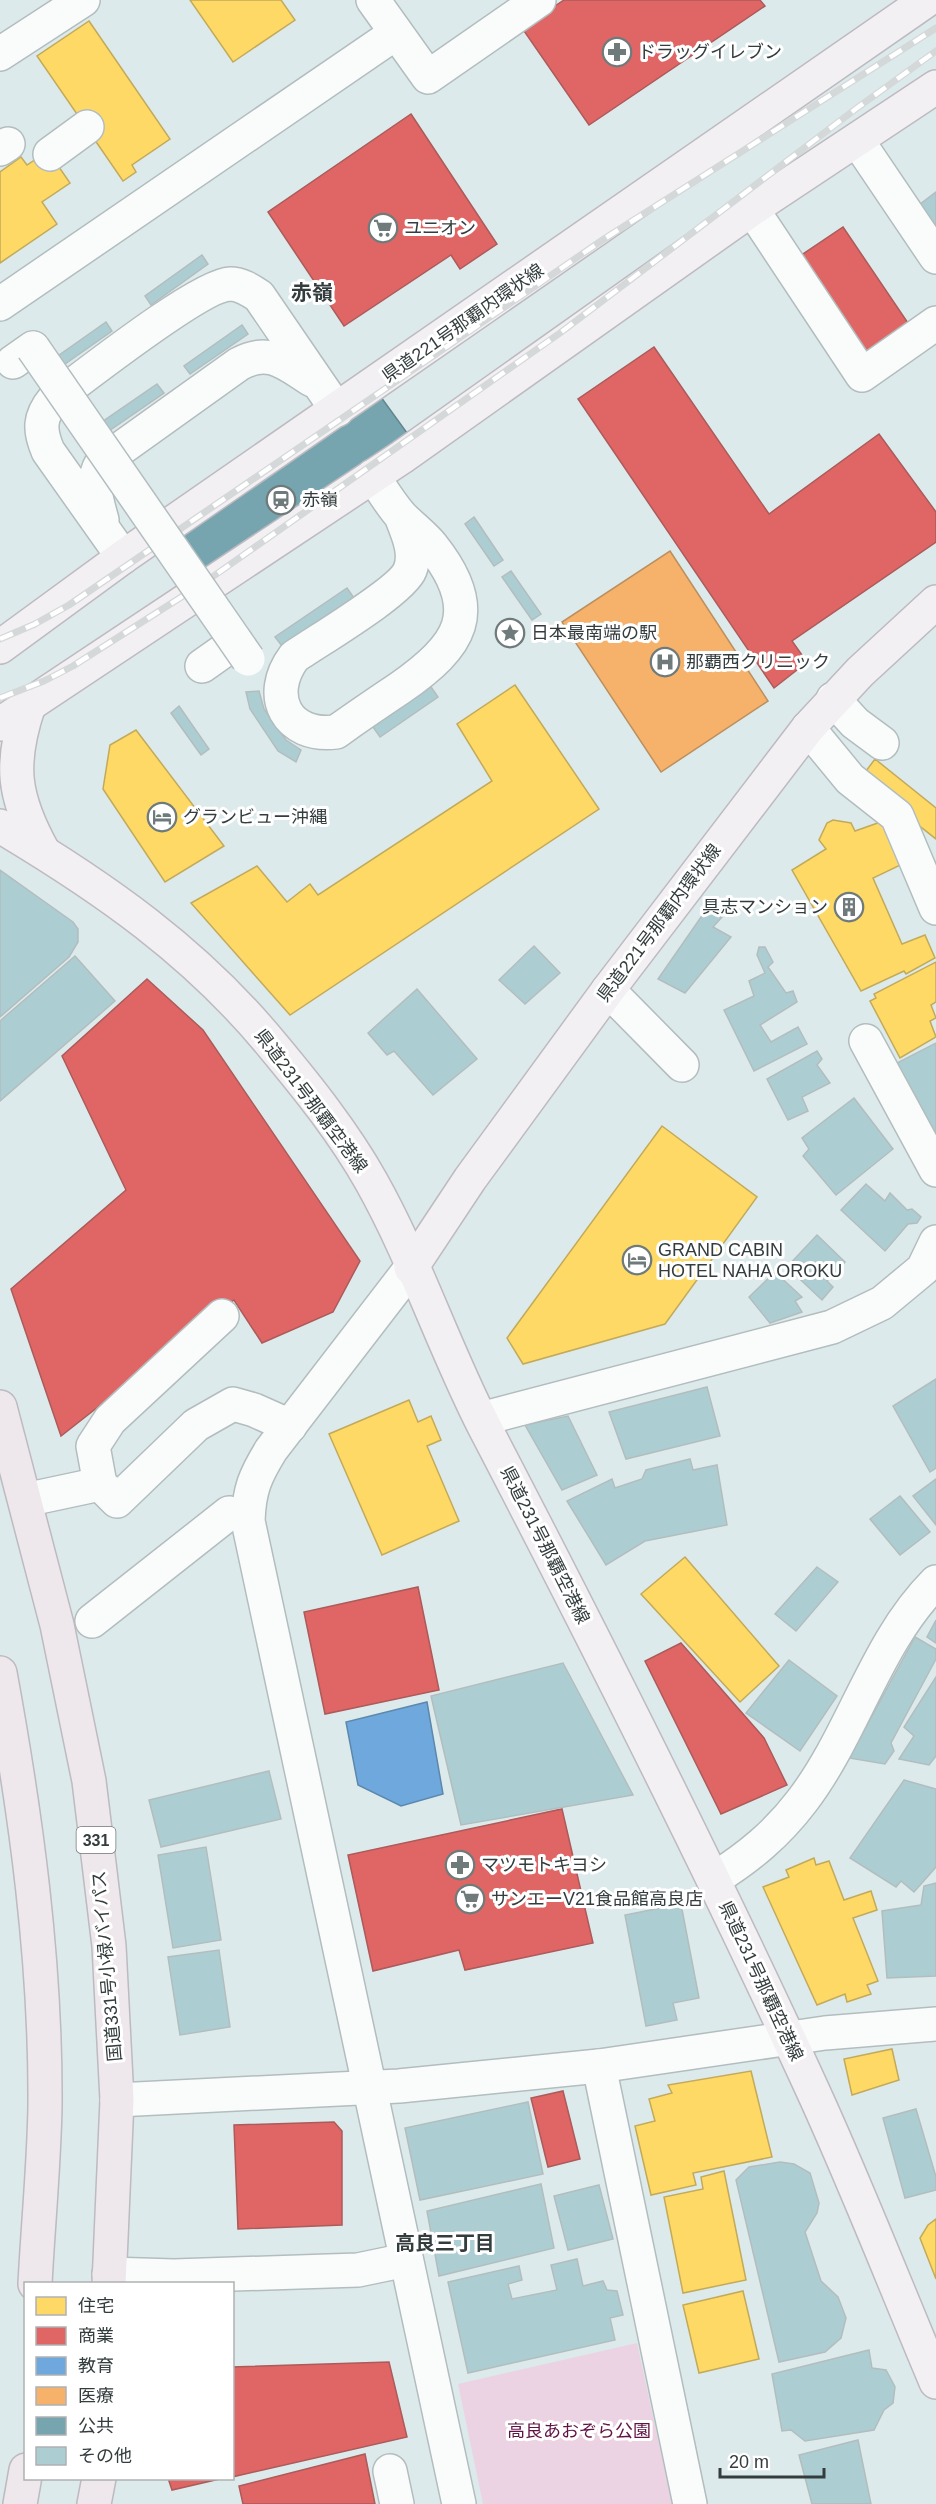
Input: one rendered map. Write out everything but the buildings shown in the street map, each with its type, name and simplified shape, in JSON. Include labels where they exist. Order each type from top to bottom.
[{"type":"highway","name":"国道331号小禄バイパス","points":[[0,1407],[57,1625],[89,1781],[109,1946],[117,2100],[109,2279]]},
{"type":"highway","points":[[0,1672],[22,1791],[39,1956],[45,2106],[35,2282]]},
{"type":"highway","points":[[20,2504],[24,2480]]},
{"type":"highway","points":[[94,2504],[99,2480]]},
{"type":"main road","name":"県道221号那覇内環状線","points":[[0,647],[114,545],[328,397],[927,0]]},
{"type":"main road","points":[[0,724],[373,476],[752,209],[936,87]]},
{"type":"main road","name":"県道221号那覇内環状線","points":[[411,1268],[470,1179],[608,990],[808,728],[833,699],[936,602]]},
{"type":"main road","points":[[29,705],[20,731],[16,771],[24,815],[43,851]]},
{"type":"main road","name":"県道231号那覇空港線","points":[[0,826],[110,894],[214,982],[260,1031],[324,1111],[357,1158],[376,1193],[481,1419],[714,1879],[789,2039],[936,2382]]},
{"type":"street","points":[[0,54],[83,0]]},
{"type":"street","points":[[373,0],[428,77],[539,0]]},
{"type":"street","points":[[0,304],[396,33]]},
{"type":"street","points":[[50,154],[87,127]]},
{"type":"street","points":[[857,140],[936,257]]},
{"type":"street","points":[[752,209],[862,375],[936,323]]},
{"type":"street","points":[[114,545],[48,451],[42,437],[40,423],[54,399],[148,331],[216,287],[231,284],[248,288],[259,296],[328,397]]},
{"type":"street","points":[[13,362],[33,348],[242,650],[202,666]]},
{"type":"street","points":[[114,545],[93,488],[95,474],[102,462],[239,364],[262,355],[276,358],[328,397]]},
{"type":"street","points":[[373,476],[401,516],[431,545],[454,579],[461,605],[459,627],[448,648],[432,666],[336,732],[318,734],[302,728],[283,704],[279,686],[283,671],[294,657],[387,594],[410,573],[413,560],[410,539],[401,516]]},
{"type":"street","points":[[833,699],[855,723],[882,743]]},
{"type":"street","points":[[808,728],[842,770],[897,816],[936,908]]},
{"type":"street","points":[[608,990],[682,1065]]},
{"type":"street","points":[[866,1041],[936,1170]]},
{"type":"street","points":[[481,1419],[831,1327],[882,1303],[932,1265]]},
{"type":"street","points":[[411,1268],[290,1426],[254,1479],[248,1521],[459,2504]]},
{"type":"street","points":[[222,1316],[110,1420],[93,1446],[100,1484],[117,1501],[196,1425],[233,1404],[254,1410],[290,1426]]},
{"type":"street","points":[[25,1500],[100,1484]]},
{"type":"street","points":[[92,1621],[230,1513]]},
{"type":"street","points":[[714,1879],[762,1846],[803,1799],[824,1767],[856,1705],[914,1604],[936,1582]]},
{"type":"street","points":[[117,2100],[370,2088],[599,2066],[869,2028],[936,2024]]},
{"type":"street","points":[[599,2066],[690,2504]]},
{"type":"street","points":[[109,2279],[358,2270],[406,2260]]},
{"type":"street","points":[[390,2471],[397,2504]]},
{"type":"green space","name":"高良あおぞら公園","points":[[637,2343],[672,2504],[483,2504],[458,2384]]},
{"type":"railway","points":[[0,639],[35,624],[69,605],[604,239],[936,28]]},
{"type":"railway","points":[[0,698],[44,681],[73,666],[208,580],[560,333],[936,51]]},
{"type":"place","name":"ドラッグイレブン","points":[[617,52]]},
{"type":"place","name":"ユニオン","points":[[383,228]]},
{"type":"place","name":"赤嶺","points":[[281,500]]},
{"type":"place","name":"日本最南端の駅","points":[[510,633]]},
{"type":"place","name":"那覇西クリニック","points":[[665,662]]},
{"type":"place","name":"グランビュー沖縄","points":[[162,817]]},
{"type":"place","name":"具志マンション","points":[[849,907]]},
{"type":"place","name":"GRAND CABIN HOTEL NAHA OROKU","points":[[637,1260]]},
{"type":"place","name":"マツモトキヨシ","points":[[460,1865]]},
{"type":"place","name":"サンエーV21食品館高良店","points":[[470,1899]]},
{"type":"district","name":"赤嶺","points":[[312,292]]},
{"type":"district","name":"高良三丁目","points":[[445,2243]]}]
